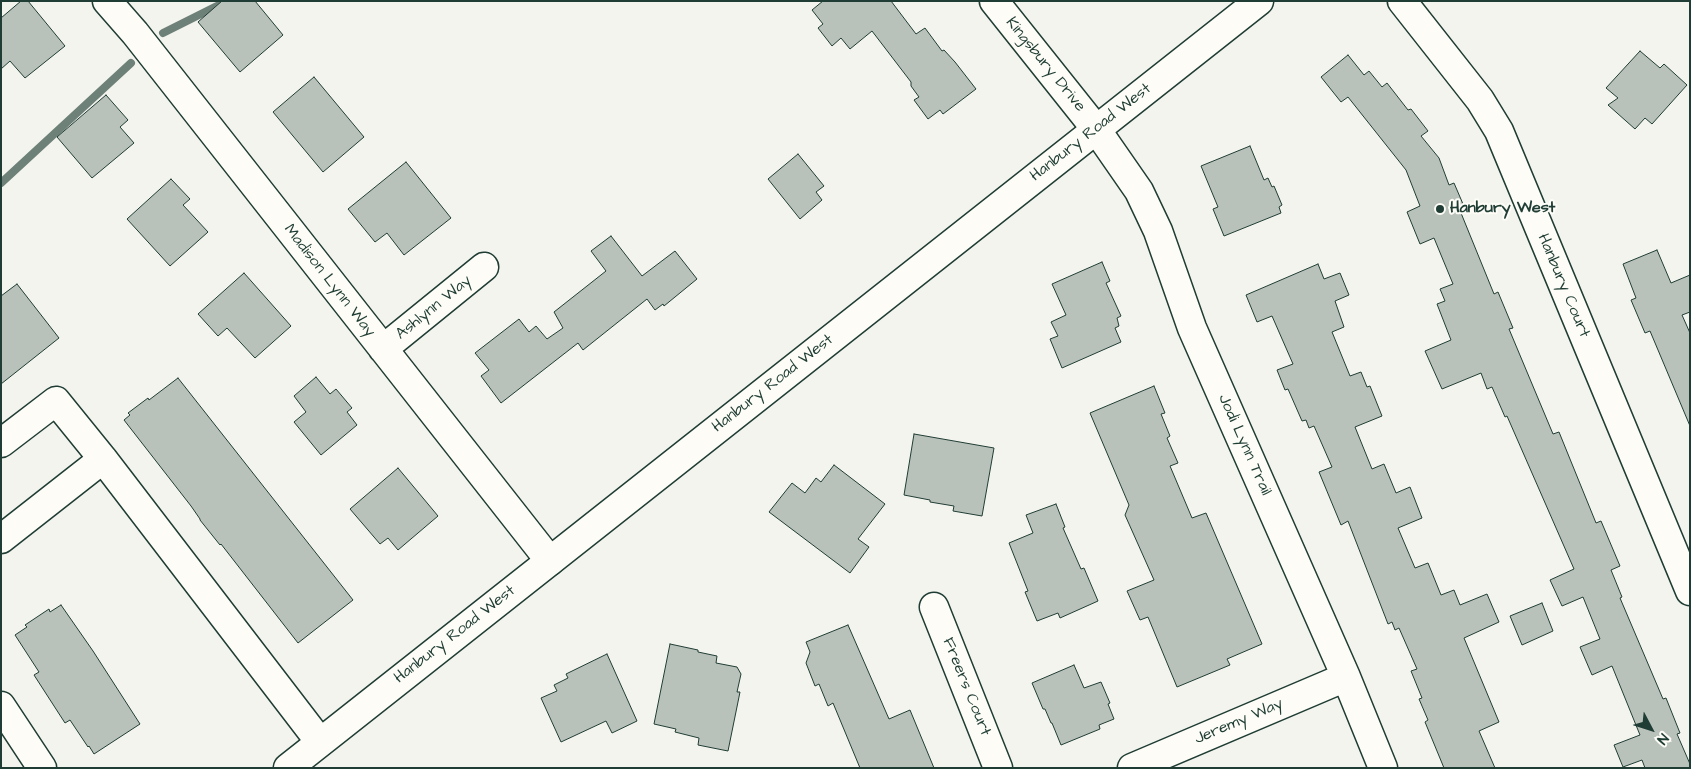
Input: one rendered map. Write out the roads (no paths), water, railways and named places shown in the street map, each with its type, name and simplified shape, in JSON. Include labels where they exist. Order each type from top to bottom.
[{"type":"street","name":"Madison Lynn Way","points":[[107,1],[135,33],[550,561]]},
{"type":"street","name":"Kingsbury Drive","points":[[994,1],[1096,129]]},
{"type":"street","name":"Hanbury Road West","points":[[288,768],[1259,1]]},
{"type":"street","name":"Hanbury Court","points":[[1402,1],[1480,100],[1499,131],[1690,591]]},
{"type":"street","name":"Jodi Lynn Trail","points":[[1096,129],[1139,191],[1158,231],[1192,328],[1346,677],[1383,768]]},
{"type":"street","name":"Ashlynn Way","points":[[383,349],[484,267]]},
{"type":"street","points":[[1,443],[56,401],[103,459],[320,742]]},
{"type":"street","points":[[1,539],[103,459]]},
{"type":"street","name":"Freers Court","points":[[934,607],[998,768]]},
{"type":"street","name":"Jeremy Way","points":[[1132,768],[1346,677]]},
{"type":"street","points":[[1,706],[42,768]]},
{"type":"waterway","points":[[163,33],[223,3]]},
{"type":"waterway","points":[[1,183],[131,63]]},
{"type":"place","name":"Hanbury West","points":[[1440,209]]}]
